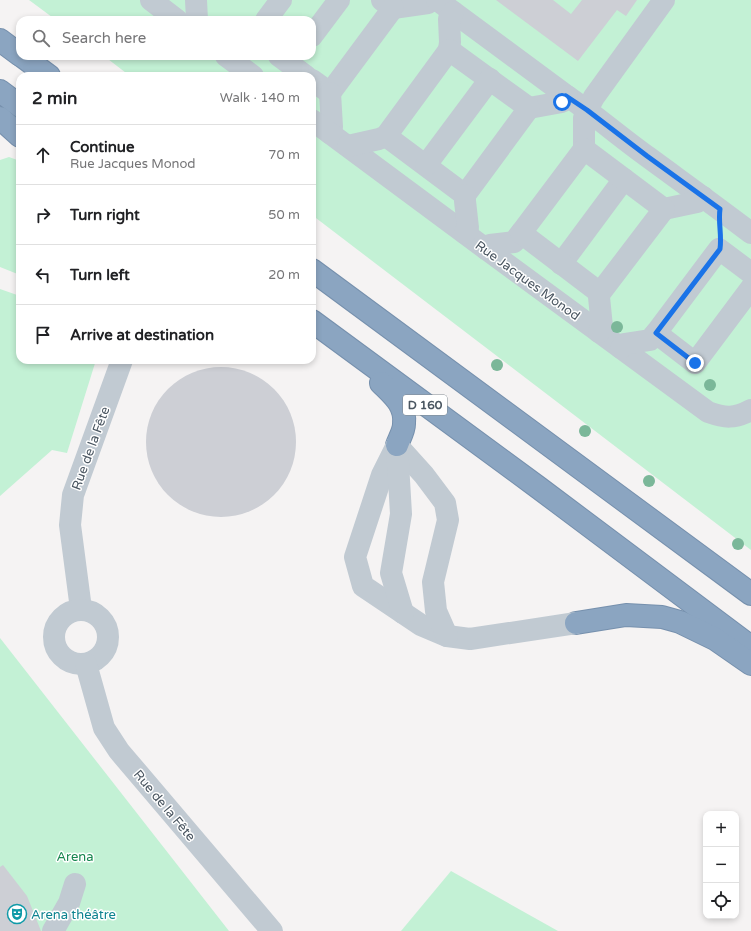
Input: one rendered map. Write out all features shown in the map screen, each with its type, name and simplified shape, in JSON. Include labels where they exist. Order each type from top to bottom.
[{"type":"highway","points":[[0,40],[16,51]]},
{"type":"highway","points":[[28,60],[44,72]]},
{"type":"highway","points":[[0,91],[16,103]]},
{"type":"highway","points":[[0,118],[16,132]]},
{"type":"highway","points":[[316,273],[751,594]]},
{"type":"highway","name":"D 160","points":[[316,324],[751,647]]},
{"type":"highway","points":[[331,335],[395,397],[401,406],[404,411],[404,425],[397,445]]},
{"type":"highway","points":[[576,623],[626,615],[662,617],[680,622],[715,639],[751,664]]},
{"type":"street","points":[[151,0],[172,16]]},
{"type":"street","points":[[196,0],[197,16]]},
{"type":"street","points":[[269,16],[281,0]]},
{"type":"street","points":[[316,31],[339,0]]},
{"type":"street","points":[[330,133],[332,127],[330,93],[387,4],[428,3],[431,0]]},
{"type":"street","points":[[486,250],[490,245],[514,242],[584,149],[584,118],[587,110],[594,97],[664,0]]},
{"type":"street","points":[[348,146],[386,136],[449,50],[449,19],[445,6]]},
{"type":"street","points":[[445,6],[703,196],[751,234]]},
{"type":"street","points":[[449,50],[529,108]]},
{"type":"street","points":[[231,60],[248,72]]},
{"type":"street","points":[[426,166],[490,79]]},
{"type":"street","points":[[316,83],[330,93]]},
{"type":"street","points":[[465,233],[468,228],[465,195],[529,108],[562,102],[566,96]]},
{"type":"street","name":"Rue Jacques Monod","points":[[316,123],[486,250],[708,412],[730,418],[744,414],[751,410]]},
{"type":"street","points":[[386,136],[465,195]]},
{"type":"street","points":[[584,149],[664,209]]},
{"type":"street","points":[[561,264],[624,179]]},
{"type":"street","points":[[599,332],[602,327],[600,293],[664,209],[697,202],[703,196]]},
{"type":"street","points":[[621,348],[624,344],[650,340],[720,249],[720,209]]},
{"type":"street","points":[[521,234],[600,293]]},
{"type":"street","points":[[720,249],[751,272]]},
{"type":"street","points":[[656,333],[695,363],[751,288]]},
{"type":"street","name":"Rue de la Fête","points":[[81,610],[70,525],[72,495],[121,364]]},
{"type":"street","points":[[397,445],[382,475],[355,557],[363,586],[422,625],[447,636],[470,639],[576,623]]},
{"type":"street","points":[[397,445],[402,514],[391,573],[403,613]]},
{"type":"street","points":[[397,445],[424,475],[444,503],[448,520],[432,582],[436,611],[447,636]]},
{"type":"street","points":[[72,611],[90,611],[104,622],[108,630],[106,648],[101,656],[86,664],[77,664],[68,661],[61,656],[56,648],[54,630],[64,615],[72,611]]},
{"type":"street","name":"Rue de la Fête","points":[[86,664],[104,728],[119,751],[272,931]]},
{"type":"street","points":[[53,931],[69,903],[75,884]]},
{"type":"green space","points":[[29,0],[751,0],[751,550],[316,218],[316,72],[125,72],[109,60],[316,60],[316,16],[51,16]]},
{"type":"green space","points":[[9,157],[16,160],[16,273],[0,267],[0,160]]},
{"type":"green space","points":[[0,289],[16,295],[16,364],[95,364],[67,453],[52,450],[0,496]]},
{"type":"green space","name":"Arena","points":[[0,638],[229,931],[0,931]]},
{"type":"green space","points":[[451,871],[558,931],[401,931]]},
{"type":"building","points":[[496,0],[553,0],[571,14],[582,0],[637,0],[626,16],[617,10],[578,61]]},
{"type":"building","points":[[228,367],[243,370],[263,379],[279,394],[284,400],[293,420],[296,442],[293,464],[284,484],[269,500],[263,505],[243,514],[228,517],[214,517],[199,514],[179,505],[158,484],[147,457],[146,435],[149,420],[158,400],[179,379],[206,368]]},
{"type":"building","name":"Arena théâtre","points":[[3,865],[27,896],[41,931],[0,931],[0,867]]},
{"type":"place","name":"Arena théâtre","points":[[17,914]]},
{"type":"route","points":[[562,102],[566,96],[587,110],[720,209],[720,249],[656,333],[695,363]]}]
